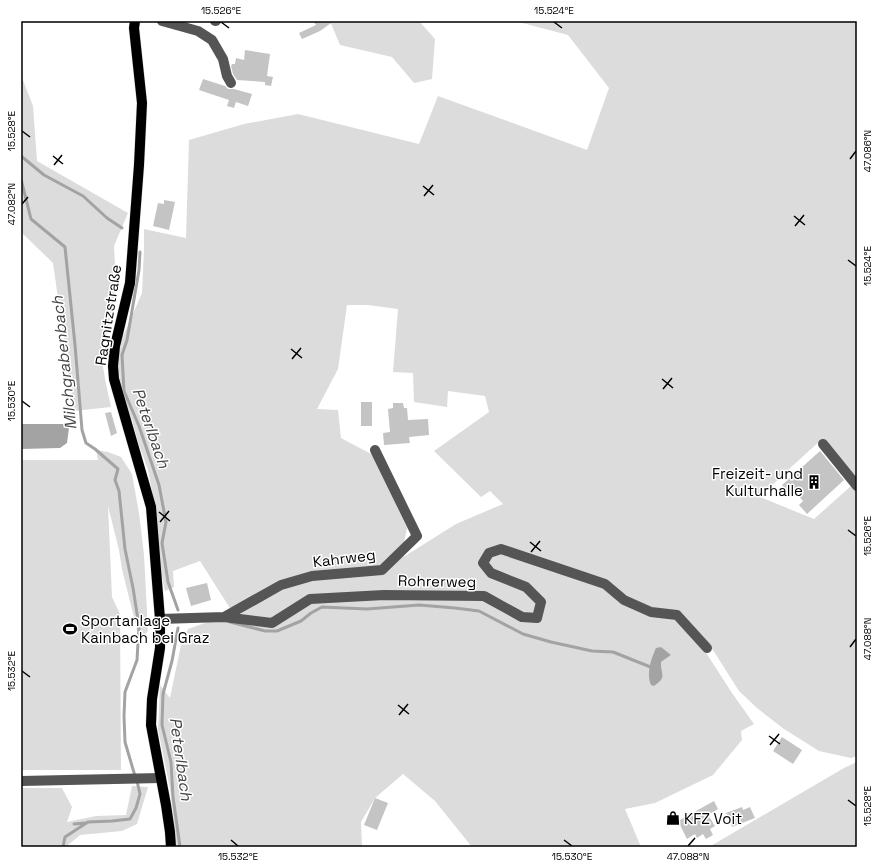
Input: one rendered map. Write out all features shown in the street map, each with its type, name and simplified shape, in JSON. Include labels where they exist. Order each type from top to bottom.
[{"type":"main road","name":"Ragnitzstraße","points":[[135,21],[134,28],[142,103],[139,165],[130,282],[115,346],[113,366],[114,379],[151,507],[160,619],[160,648],[152,699],[151,726],[168,818],[171,847]]},
{"type":"street","points":[[162,21],[198,31],[212,40],[223,59],[231,83]]},
{"type":"street","points":[[823,444],[857,486]]},
{"type":"street","name":"Kahrweg","points":[[224,617],[281,584],[312,576],[382,570],[417,536],[375,450]]},
{"type":"street","name":"Rohrerweg","points":[[160,619],[224,617],[272,623],[310,599],[384,595],[484,596],[522,618],[537,618],[541,602],[526,587],[491,573],[483,563],[488,553],[501,549],[605,584],[624,600],[651,612],[677,615],[707,648]]},
{"type":"street","points":[[21,781],[161,778]]},
{"type":"shaded area","points":[[330,21],[419,21],[435,39],[432,79],[414,83],[392,57],[340,45]]},
{"type":"shaded area","points":[[515,21],[857,21],[857,481],[821,440],[760,497],[814,519],[851,486],[857,493],[857,756],[851,758],[819,751],[784,729],[757,708],[739,691],[713,650],[705,642],[703,648],[754,724],[741,731],[742,740],[713,775],[655,803],[625,809],[641,847],[472,847],[435,801],[403,774],[375,798],[361,822],[362,847],[176,847],[170,789],[158,729],[160,685],[170,698],[182,640],[188,629],[233,613],[200,561],[173,571],[174,587],[165,591],[159,561],[154,502],[148,470],[122,394],[118,365],[121,341],[142,293],[144,229],[186,238],[189,140],[244,124],[298,114],[419,144],[438,96],[587,150],[609,88],[568,35]],"holes":[[[347,305],[368,305],[398,309],[393,372],[413,373],[414,402],[447,407],[448,391],[485,396],[489,412],[434,451],[481,497],[490,491],[503,504],[456,524],[405,556],[389,559],[404,543],[407,528],[373,455],[341,438],[338,410],[317,409],[338,369]],[[660,647],[671,655],[661,662],[662,679],[649,679],[649,673]]]},
{"type":"shaded area","points":[[21,75],[33,106],[37,161],[128,213],[114,246],[116,284],[114,310],[103,347],[103,367],[111,407],[74,411],[53,263],[21,232]]},
{"type":"shaded area","points":[[21,424],[64,424],[69,428],[67,443],[60,448],[21,449]]},
{"type":"shaded area","name":"Sportanlage Kainbach bei Graz","points":[[96,450],[108,452],[121,457],[132,474],[139,513],[144,555],[148,631],[140,642],[108,506],[112,597],[120,614],[121,770],[21,770],[21,460],[98,460]]},
{"type":"shaded area","points":[[661,647],[671,655],[661,662],[662,678],[654,686],[651,685],[649,676],[650,666],[656,648]]},
{"type":"shaded area","points":[[857,762],[857,847],[709,847],[844,768]]},
{"type":"shaded area","points":[[132,786],[148,787],[137,824],[122,831],[80,835],[67,847],[21,847],[21,788],[62,788],[72,807],[67,822],[96,816],[126,815]]},
{"type":"building","points":[[313,21],[334,21],[320,31],[302,39],[299,33],[316,25]]},
{"type":"building","points":[[245,50],[270,54],[267,76],[273,77],[271,86],[265,85],[265,82],[237,80],[233,74],[231,66],[232,64],[235,64],[236,58],[244,60]]},
{"type":"building","points":[[203,79],[225,86],[228,89],[234,89],[252,94],[248,106],[236,102],[234,108],[227,106],[229,100],[199,90]]},
{"type":"building","points":[[164,200],[175,202],[169,230],[153,226],[158,203],[164,204]]},
{"type":"building","points":[[361,402],[372,402],[372,426],[361,426]]},
{"type":"building","points":[[393,403],[403,403],[404,408],[407,408],[408,420],[428,419],[429,435],[409,437],[410,443],[384,445],[383,433],[390,432],[388,409],[393,408]]},
{"type":"building","points":[[111,412],[117,433],[111,436],[105,413]]},
{"type":"building","name":"Freizeit- und Kulturhalle","points":[[820,451],[844,480],[807,514],[799,505],[803,501],[791,487],[787,491],[782,485]]},
{"type":"building","points":[[207,583],[211,600],[191,606],[186,588]]},
{"type":"building","points":[[782,737],[802,750],[793,764],[773,751]]},
{"type":"building","points":[[375,798],[388,803],[377,830],[364,825]]},
{"type":"building","points":[[714,801],[718,809],[708,815],[715,826],[710,829],[713,835],[706,839],[703,834],[697,838],[695,834],[687,839],[678,821]]},
{"type":"building","points":[[742,807],[743,810],[750,807],[755,818],[732,827],[726,813]]},
{"type":"waterway","name":"Peterlbach","points":[[21,156],[44,175],[83,196],[107,218],[122,228]]},
{"type":"waterway","name":"Milchgrabenbach","points":[[21,179],[31,219],[65,247],[82,430],[86,443],[118,469],[115,480],[119,491],[125,549],[139,626],[137,660],[125,692],[124,716],[125,742],[135,776]]},
{"type":"waterway","name":"Peterlbach","points":[[140,252],[139,270],[127,340],[122,355],[124,391],[139,426],[159,485],[166,522],[162,543],[168,582],[178,610]]},
{"type":"waterway","points":[[230,622],[265,631],[277,631],[301,621],[322,607],[367,609],[419,605],[455,608],[479,611],[523,634],[592,651],[613,652],[653,668]]},
{"type":"waterway","name":"Peterlbach","points":[[178,628],[172,661],[163,694],[162,725],[171,762],[173,797],[180,847]]},
{"type":"waterway","name":"Milchgrabenbach","points":[[63,847],[65,837],[88,822],[130,819],[136,808],[140,794],[137,781]]},
{"type":"waterway","name":"Milchgrabenbach","points":[[74,824],[86,823]]},
{"type":"place","name":"Freizeit- und Kulturhalle","points":[[814,482]]},
{"type":"place","name":"Sportanlage Kainbach bei Graz","points":[[70,629]]},
{"type":"place","name":"KFZ Voit","points":[[673,818]]}]
